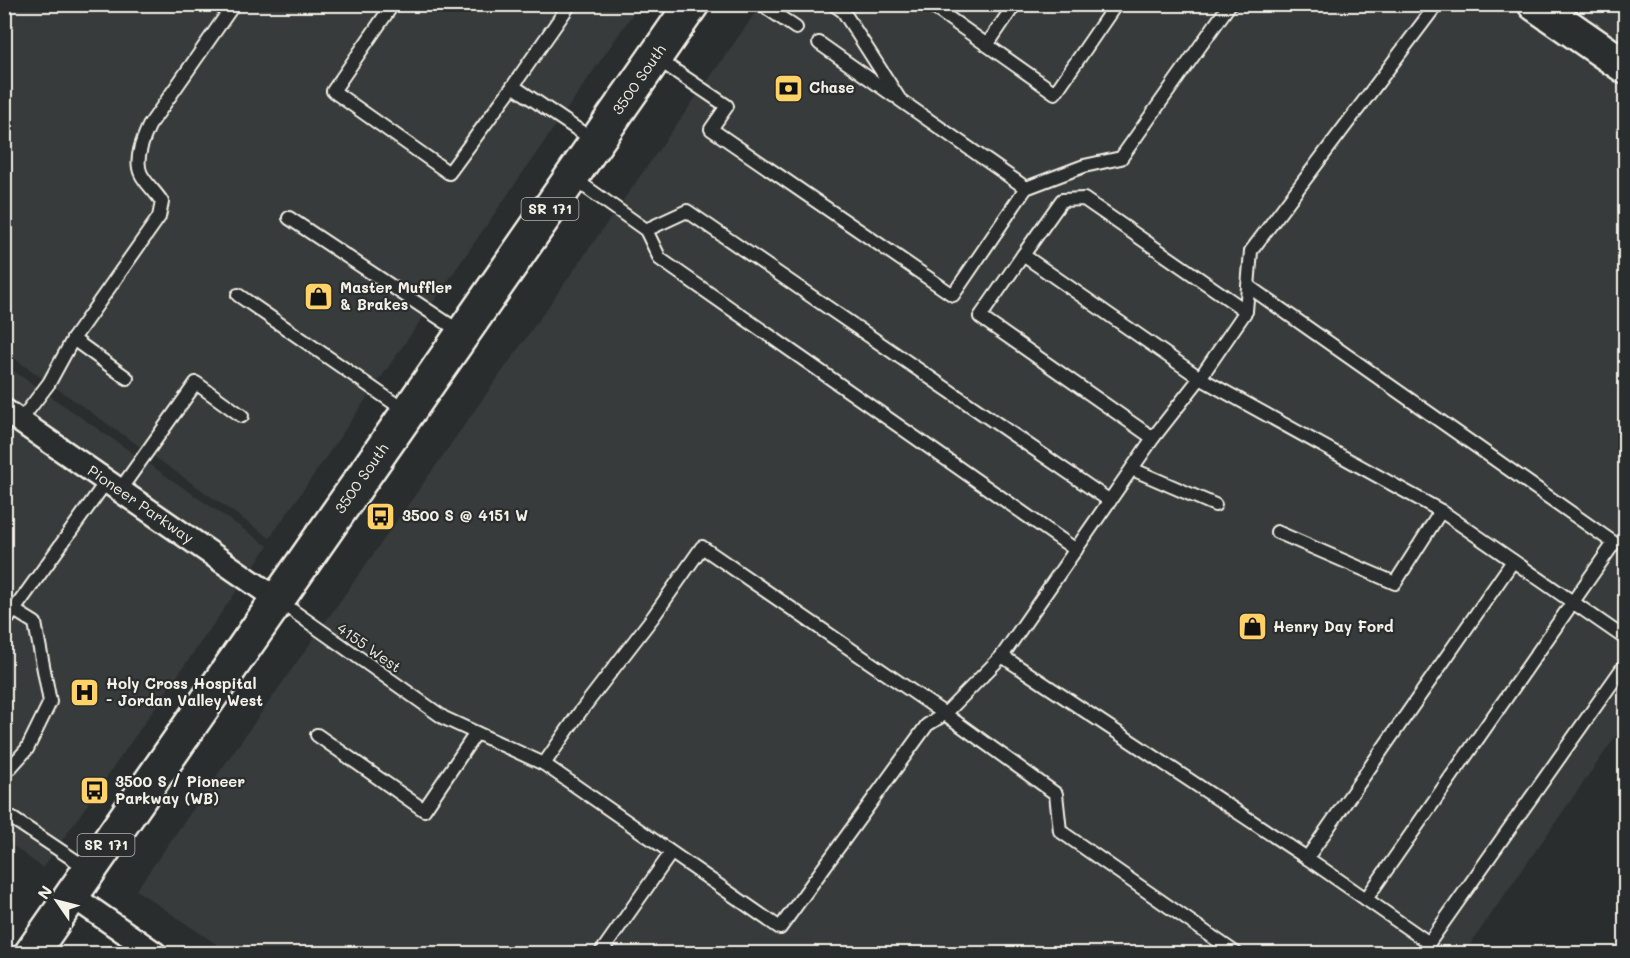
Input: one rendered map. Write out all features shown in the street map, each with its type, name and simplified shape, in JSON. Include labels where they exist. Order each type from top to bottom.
[{"type":"main road","name":"3500 South","points":[[31,954],[692,4]]},
{"type":"main road","points":[[1535,4],[1626,67]]},
{"type":"street","name":"Pioneer Parkway","points":[[12,416],[278,600]]},
{"type":"street","points":[[80,883],[130,946],[156,954]]},
{"type":"lane","points":[[12,416],[50,383],[73,339],[159,217],[162,202],[140,173],[139,159],[142,142],[149,126],[234,4]]},
{"type":"lane","points":[[393,4],[333,91],[449,173],[569,5]]},
{"type":"lane","points":[[761,4],[796,28]]},
{"type":"lane","points":[[833,4],[843,11],[900,100]]},
{"type":"lane","points":[[929,4],[1054,93],[1116,4]]},
{"type":"lane","points":[[987,45],[1015,4]]},
{"type":"lane","points":[[655,57],[727,106],[711,129],[953,295],[1026,188],[1084,166],[1121,158],[1230,4]]},
{"type":"lane","points":[[945,714],[1002,656],[1153,438],[1200,378],[1246,311],[1251,251],[1437,4]]},
{"type":"lane","points":[[819,43],[1026,188]]},
{"type":"lane","points":[[513,86],[596,142]]},
{"type":"lane","points":[[572,177],[646,230],[660,259],[1076,550]]},
{"type":"lane","points":[[1153,438],[980,317],[1062,200],[1084,199],[1246,311]]},
{"type":"lane","points":[[646,230],[687,211],[1110,501]]},
{"type":"lane","points":[[289,218],[463,334]]},
{"type":"lane","points":[[1023,255],[1200,378],[1441,511],[1626,639]]},
{"type":"lane","points":[[1248,286],[1614,543],[1366,899]]},
{"type":"lane","points":[[238,295],[408,413]]},
{"type":"lane","points":[[73,339],[126,378]]},
{"type":"lane","points":[[4,624],[196,383],[242,416]]},
{"type":"lane","points":[[1132,469],[1215,505]]},
{"type":"lane","points":[[1276,532],[1395,583],[1441,511]]},
{"type":"lane","points":[[543,765],[702,547],[945,714],[1056,794],[1060,831],[1238,954]]},
{"type":"lane","points":[[1307,858],[1513,561]]},
{"type":"lane","name":"4155 West","points":[[278,600],[444,718],[543,765],[780,928],[927,725],[945,714]]},
{"type":"lane","points":[[4,770],[10,768],[27,749],[50,702],[35,623],[14,610]]},
{"type":"lane","points":[[1002,656],[1307,858],[1429,943]]},
{"type":"lane","points":[[1421,954],[1626,663]]},
{"type":"lane","points":[[317,735],[424,810],[476,733]]},
{"type":"lane","points":[[4,813],[80,883]]},
{"type":"lane","points":[[600,954],[671,853]]},
{"type":"shaded area","points":[[5,5],[639,5],[270,538],[5,352]]},
{"type":"shaded area","points":[[761,5],[1625,5],[1625,723],[1464,953],[231,954],[136,890]]},
{"type":"shaded area","name":"Holy Cross Hospital - Jordan Valley West","points":[[5,365],[268,546],[43,868],[5,840]]},
{"type":"place","name":"Chase","points":[[788,88]]},
{"type":"place","name":"Master Muffler & Brakes","points":[[319,297]]},
{"type":"place","name":"3500 S @ 4151 W","points":[[381,516]]},
{"type":"place","name":"Henry Day Ford","points":[[1252,627]]},
{"type":"place","name":"Holy Cross Hospital - Jordan Valley West","points":[[85,693]]},
{"type":"place","name":"3500 S / Pioneer Parkway (WB)","points":[[94,791]]}]
